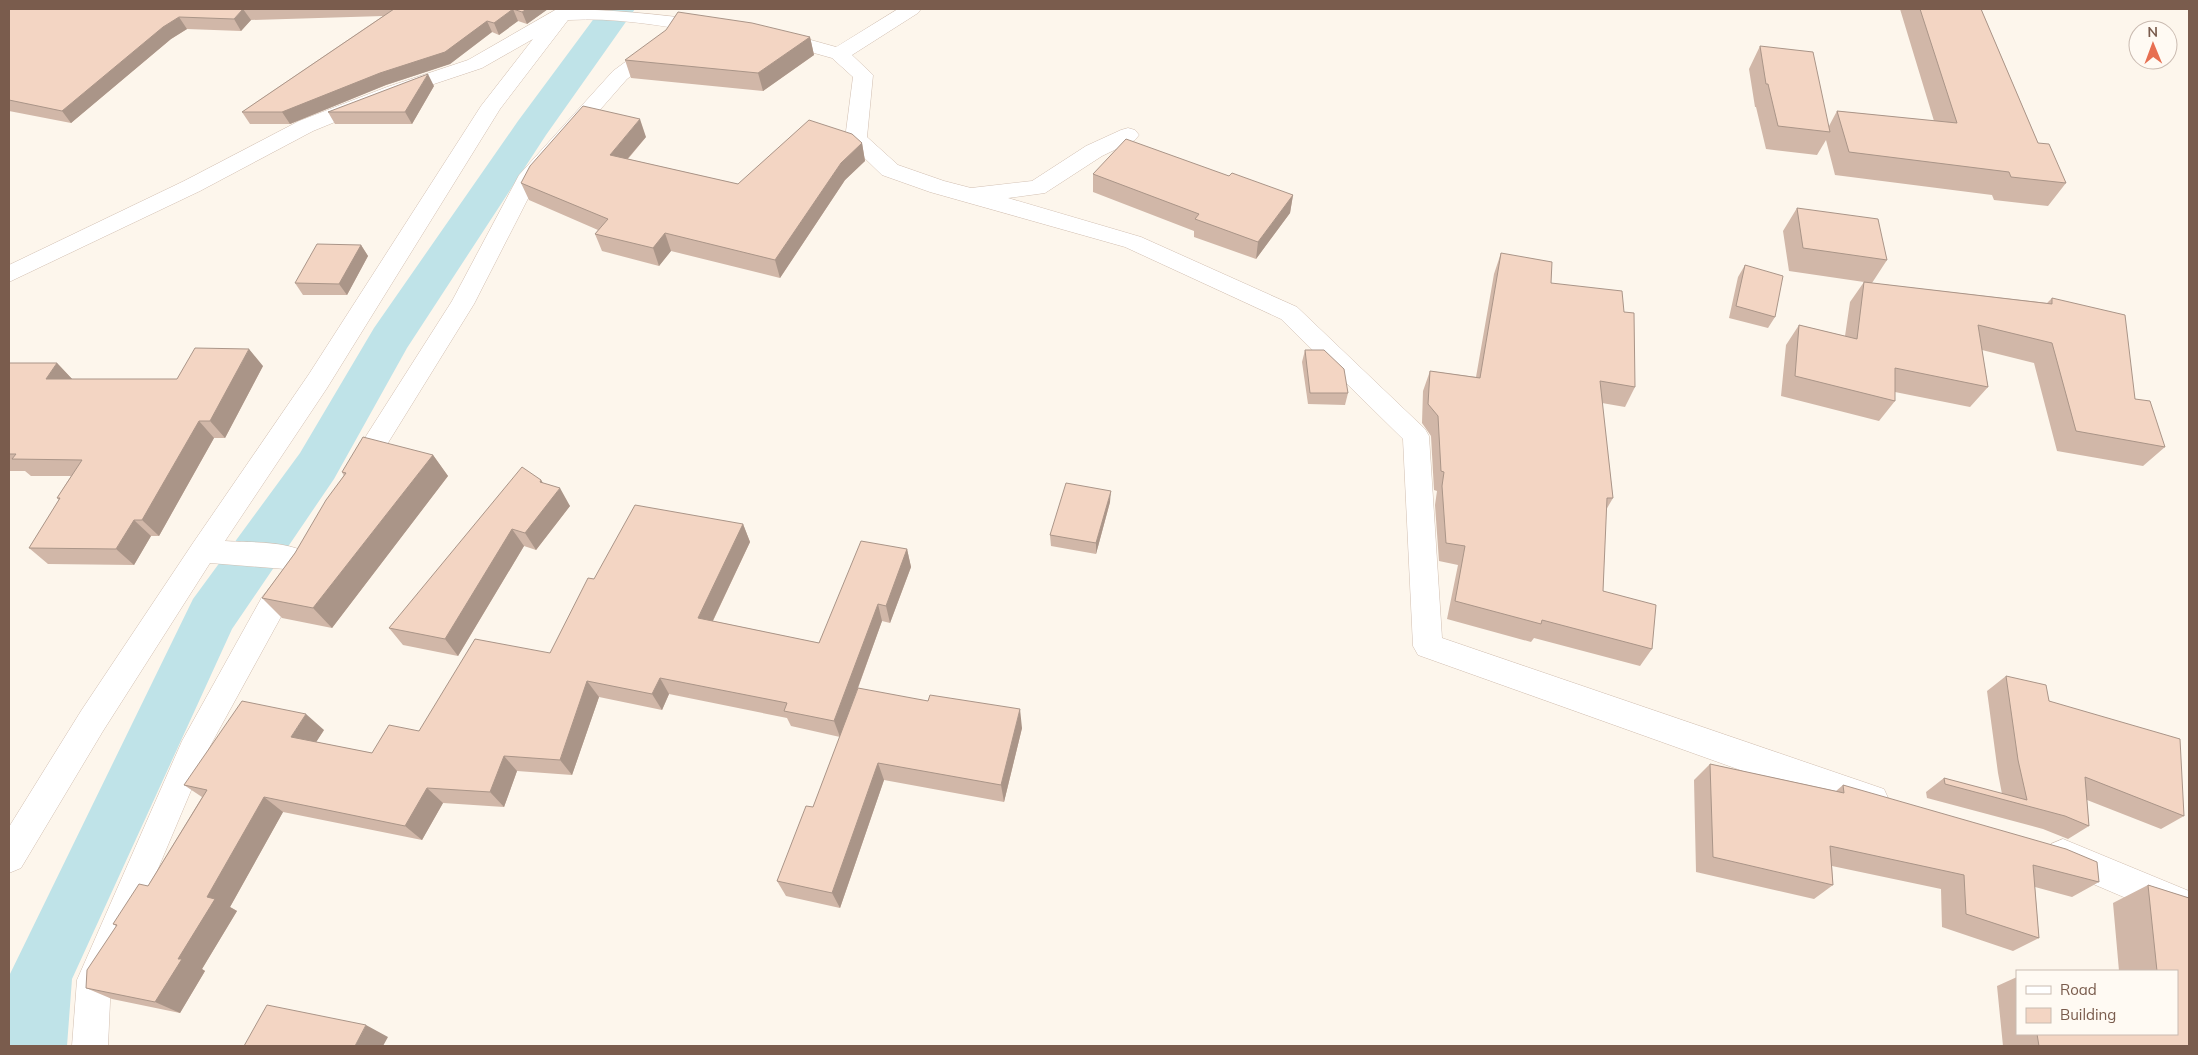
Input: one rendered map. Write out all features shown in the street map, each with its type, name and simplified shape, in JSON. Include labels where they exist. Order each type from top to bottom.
[{"type":"street","points":[[532,9],[648,18],[722,29]]},
{"type":"street","points":[[839,54],[911,9]]},
{"type":"street","points":[[9,274],[192,186],[306,126],[394,91],[475,64],[572,12]]},
{"type":"street","points":[[9,857],[92,721],[202,550],[318,381],[490,106],[572,12]]},
{"type":"street","points":[[343,495],[362,461],[462,304],[527,180],[620,76],[664,42],[675,23]]},
{"type":"street","points":[[759,34],[778,36],[839,54],[863,75],[856,139],[890,170],[938,187],[1133,242],[1289,313],[1416,436],[1428,646],[1844,792],[1901,807]]},
{"type":"street","points":[[971,195],[1037,188],[1094,151],[1128,135]]},
{"type":"street","points":[[90,1046],[94,980],[197,741],[272,606],[303,556],[239,554],[202,550]]},
{"type":"street","points":[[2043,847],[2189,908]]},
{"type":"building","points":[[243,9],[234,19],[179,17],[163,27],[62,111],[9,100],[9,10]]},
{"type":"building","points":[[394,9],[513,9],[494,23],[487,21],[445,52],[380,73],[282,112],[242,112]]},
{"type":"building","points":[[513,9],[527,9],[522,12]]},
{"type":"building","points":[[1920,9],[1981,9],[2038,143],[2049,144],[2066,183],[2011,177],[2009,172],[1849,152],[1837,111],[1957,123]]},
{"type":"building","points":[[678,12],[752,23],[810,37],[758,73],[625,60],[666,30]]},
{"type":"building","points":[[1760,46],[1813,52],[1830,132],[1778,126],[1768,84],[1766,84]]},
{"type":"building","points":[[428,74],[405,112],[328,112]]},
{"type":"building","points":[[583,106],[640,119],[610,155],[738,184],[809,120],[852,134],[862,143],[841,163],[775,260],[665,233],[653,248],[595,234],[608,219],[521,183],[530,166]]},
{"type":"building","points":[[1126,139],[1229,176],[1232,173],[1293,195],[1258,242],[1195,219],[1199,214],[1093,174]]},
{"type":"building","points":[[1797,208],[1878,219],[1887,260],[1803,248]]},
{"type":"building","points":[[317,244],[361,245],[339,284],[295,283]]},
{"type":"building","points":[[1501,253],[1552,262],[1551,283],[1622,291],[1624,312],[1634,313],[1635,387],[1600,381],[1613,498],[1607,498],[1603,591],[1656,605],[1652,649],[1542,620],[1541,624],[1455,601],[1465,546],[1446,543],[1442,486],[1444,472],[1441,471],[1438,416],[1428,404],[1430,371],[1480,378]]},
{"type":"building","points":[[1745,265],[1783,276],[1775,317],[1736,306]]},
{"type":"building","points":[[1864,282],[2052,304],[2052,298],[2125,315],[2135,399],[2150,401],[2165,447],[2076,431],[2052,343],[1978,325],[1988,387],[1895,368],[1895,401],[1795,376],[1799,325],[1857,339]]},
{"type":"building","points":[[195,348],[249,349],[210,421],[199,421],[142,520],[134,520],[116,549],[29,548],[60,498],[57,498],[82,460],[12,459],[16,454],[9,454],[9,363],[57,363],[46,379],[177,379]]},
{"type":"building","points":[[1305,350],[1324,350],[1344,369],[1348,393],[1310,393]]},
{"type":"building","points":[[363,437],[433,455],[313,608],[262,598],[295,553],[326,500],[346,473],[342,472]]},
{"type":"building","points":[[522,467],[541,480],[540,482],[560,488],[525,533],[512,529],[445,639],[389,628]]},
{"type":"building","points":[[1066,483],[1111,491],[1096,543],[1050,535]]},
{"type":"building","points":[[635,505],[743,524],[698,618],[819,643],[861,541],[907,549],[886,606],[878,604],[834,721],[784,711],[787,703],[660,678],[652,694],[587,681],[560,760],[504,756],[490,792],[427,788],[405,826],[264,797],[207,897],[215,899],[178,959],[182,959],[155,1002],[86,988],[87,970],[117,925],[113,924],[139,884],[148,886],[207,790],[184,785],[242,701],[306,714],[291,737],[372,753],[389,725],[419,731],[475,639],[550,653],[588,578],[594,579]]},
{"type":"building","points":[[2006,676],[2046,685],[2049,701],[2180,739],[2184,816],[2085,777],[2089,826],[2065,816],[1945,784],[1944,778],[2027,800],[2018,760]]},
{"type":"building","points":[[858,688],[928,701],[930,695],[1020,709],[1001,785],[878,763],[832,893],[777,881],[806,806],[813,807]]},
{"type":"building","points":[[1710,764],[1844,793],[1843,785],[2066,849],[2097,862],[2099,882],[2033,865],[2039,938],[1966,914],[1964,875],[1830,846],[1833,885],[1713,857]]},
{"type":"building","points":[[2148,885],[2189,898],[2189,1046],[2039,1046],[2037,1035],[2178,1035],[2178,970],[2157,970]]},
{"type":"building","points":[[267,1005],[366,1025],[355,1046],[244,1046]]},
{"type":"waterway","points":[[34,1046],[41,976],[212,615],[317,466],[390,339],[531,129],[618,9]]}]
